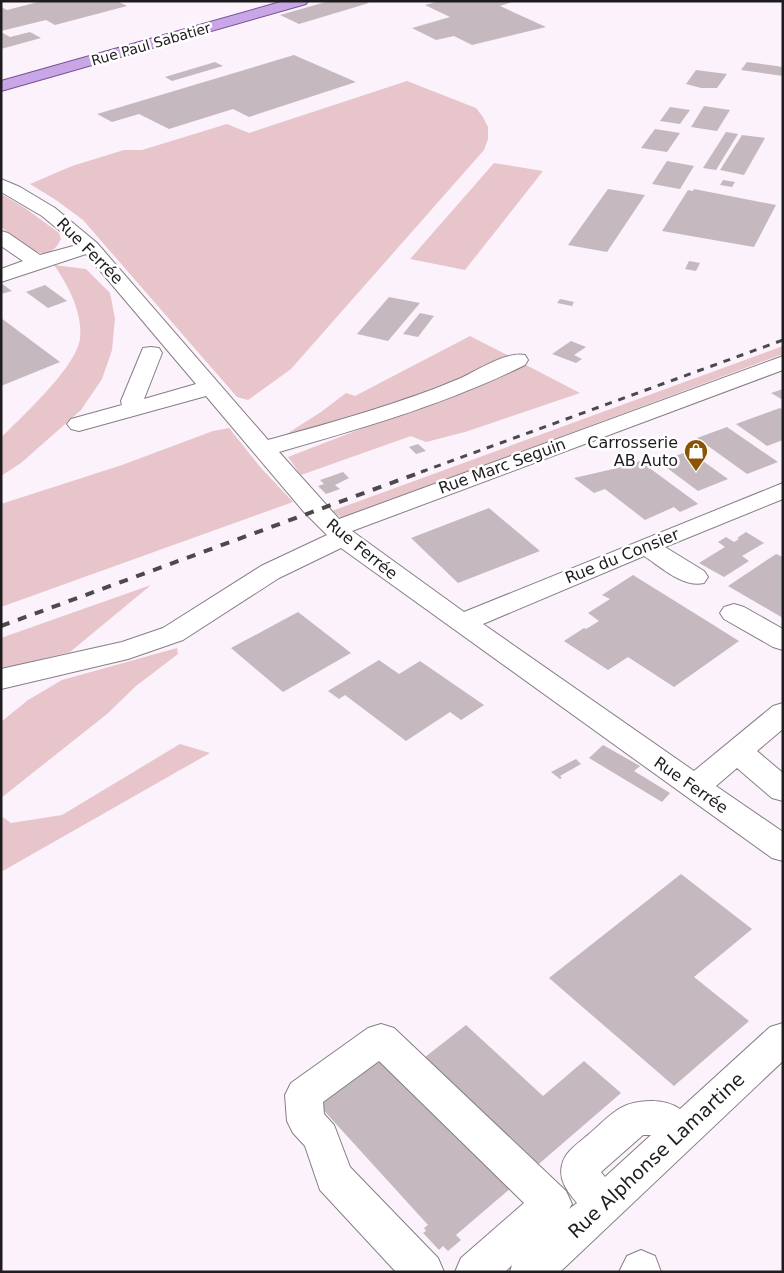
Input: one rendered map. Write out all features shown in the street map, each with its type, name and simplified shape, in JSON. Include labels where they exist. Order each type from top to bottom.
[{"type":"main road","name":"Rue Paul Sabatier","points":[[1,82],[287,1]]},
{"type":"main road","name":"Rue Paul Sabatier","points":[[1,86],[300,1]]},
{"type":"street","name":"Rue Ferrée","points":[[1,184],[38,205],[67,225],[90,247],[338,533],[462,624],[783,849]]},
{"type":"street","points":[[1,237],[38,263]]},
{"type":"street","points":[[1,276],[90,247]]},
{"type":"street","points":[[135,408],[132,401],[151,352]]},
{"type":"street","points":[[264,449],[372,418],[462,385],[517,360]]},
{"type":"street","name":"Rue Marc Seguin","points":[[1,679],[128,650],[172,634],[270,572],[338,533],[783,362]]},
{"type":"street","points":[[79,424],[212,388]]},
{"type":"street","name":"Rue du Consier","points":[[462,624],[516,599],[783,490]]},
{"type":"street","points":[[647,547],[696,577]]},
{"type":"street","points":[[734,612],[783,641]]},
{"type":"street","points":[[694,787],[737,752],[777,726]]},
{"type":"street","points":[[737,752],[783,790]]},
{"type":"street","name":"Rue Alphonse Lamartine","points":[[530,1272],[680,1131],[783,1038]]},
{"type":"street","points":[[424,1272],[334,1177],[321,1137],[306,1121],[304,1095],[381,1039],[552,1204],[475,1272]]},
{"type":"shaded area","points":[[407,81],[476,108],[488,127],[488,139],[484,150],[291,369],[248,400],[237,397],[83,220],[30,184],[72,166],[124,150],[142,150],[227,124],[249,133]]},
{"type":"shaded area","points":[[494,163],[543,171],[465,270],[410,259]]},
{"type":"shaded area","points":[[1,194],[25,208],[59,233],[61,239],[55,248],[48,252],[40,253],[32,250],[1,227]]},
{"type":"shaded area","points":[[54,265],[86,269],[110,293],[115,318],[112,350],[102,379],[81,410],[21,463],[1,476],[1,438],[58,378],[76,351],[80,339],[77,309],[69,290]]},
{"type":"shaded area","points":[[470,336],[517,360],[434,387],[368,413],[285,435],[346,393],[355,396]]},
{"type":"shaded area","points":[[783,346],[783,354],[342,518],[332,511]]},
{"type":"shaded area","points":[[526,365],[580,393],[465,432],[426,442],[411,436],[301,475],[288,457]]},
{"type":"shaded area","points":[[229,428],[261,468],[293,502],[1,607],[1,504],[122,465],[213,431]]},
{"type":"shaded area","points":[[151,585],[70,652],[1,669],[1,638]]},
{"type":"shaded area","points":[[177,648],[178,654],[136,686],[107,714],[1,798],[1,722],[28,700],[62,680]]},
{"type":"shaded area","points":[[180,744],[210,753],[1,872],[1,816],[11,823],[62,815]]},
{"type":"building","points":[[42,1],[117,1],[127,6],[55,25],[46,20],[1,31],[1,7],[7,10]]},
{"type":"building","points":[[329,1],[364,1],[369,3],[299,24],[280,15]]},
{"type":"building","points":[[440,1],[515,1],[500,6],[546,27],[472,45],[454,36],[436,40],[412,28],[450,17],[425,5]]},
{"type":"building","points":[[1,32],[10,37],[30,32],[41,38],[1,49]]},
{"type":"building","points":[[294,55],[356,82],[249,117],[233,109],[169,129],[139,114],[112,122],[97,114]]},
{"type":"building","points":[[215,62],[223,66],[172,81],[165,77]]},
{"type":"building","points":[[747,62],[783,67],[783,76],[741,70]]},
{"type":"building","points":[[696,70],[727,74],[717,88],[701,88],[686,84]]},
{"type":"building","points":[[704,106],[730,110],[717,131],[691,127]]},
{"type":"building","points":[[670,107],[690,110],[680,124],[660,121]]},
{"type":"building","points":[[655,129],[680,133],[667,152],[641,148]]},
{"type":"building","points":[[726,132],[738,134],[716,170],[703,168]]},
{"type":"building","points":[[742,135],[765,138],[744,175],[720,170]]},
{"type":"building","points":[[667,161],[694,166],[680,189],[652,184]]},
{"type":"building","points":[[723,180],[735,182],[732,187],[720,185]]},
{"type":"building","points":[[608,189],[645,195],[607,252],[568,245]]},
{"type":"building","points":[[694,189],[776,205],[754,247],[662,231],[688,190],[693,191]]},
{"type":"building","points":[[689,261],[700,263],[696,271],[685,269]]},
{"type":"building","points":[[1,283],[12,291],[1,294]]},
{"type":"building","points":[[45,285],[67,301],[48,308],[26,292]]},
{"type":"building","points":[[389,297],[420,303],[388,341],[357,334]]},
{"type":"building","points":[[560,299],[574,302],[572,306],[557,303]]},
{"type":"building","points":[[420,313],[434,316],[418,337],[403,334]]},
{"type":"building","points":[[1,318],[60,362],[1,386]]},
{"type":"building","points":[[571,341],[586,347],[574,355],[582,359],[576,363],[552,354]]},
{"type":"building","points":[[783,389],[783,400],[771,393]]},
{"type":"building","points":[[780,408],[783,410],[783,440],[767,446],[736,424]]},
{"type":"building","points":[[727,427],[778,462],[747,474],[697,438]]},
{"type":"building","points":[[418,444],[426,451],[416,454],[409,447]]},
{"type":"building","points":[[689,451],[728,479],[698,491],[659,462]]},
{"type":"building","points":[[640,461],[698,504],[680,512],[674,507],[645,520],[605,489],[594,493],[574,478]]},
{"type":"building","points":[[343,472],[349,478],[335,485],[340,489],[326,494],[318,486],[324,484],[320,480]]},
{"type":"building","points":[[489,508],[540,551],[458,583],[411,538]]},
{"type":"building","points":[[746,532],[764,543],[742,556],[749,561],[724,577],[699,563],[725,547],[718,542],[726,537],[734,542]]},
{"type":"building","points":[[776,554],[783,557],[783,618],[728,586]]},
{"type":"building","points":[[633,575],[739,641],[674,687],[628,657],[608,670],[564,641],[599,621],[588,613],[610,599],[602,595]]},
{"type":"building","points":[[298,612],[351,653],[283,692],[231,648]]},
{"type":"building","points":[[379,660],[399,674],[420,661],[484,705],[461,720],[450,712],[406,741],[345,695],[339,699],[328,691]]},
{"type":"building","points":[[603,745],[640,766],[634,771],[670,793],[662,802],[589,758]]},
{"type":"building","points":[[576,759],[581,764],[560,776],[562,778],[560,779],[551,772]]},
{"type":"building","points":[[681,874],[752,929],[694,977],[749,1021],[674,1086],[549,978]]},
{"type":"building","points":[[466,1025],[543,1096],[584,1061],[621,1093],[533,1169],[420,1061]]},
{"type":"building","points":[[384,1053],[512,1187],[456,1235],[461,1240],[448,1251],[443,1246],[439,1250],[423,1233],[426,1231],[424,1228],[428,1225],[317,1103]]},
{"type":"railway","points":[[421,472],[783,340]]},
{"type":"railway","points":[[1,626],[424,471]]},
{"type":"place","name":"Carrosserie AB Auto","points":[[696,472]]}]
